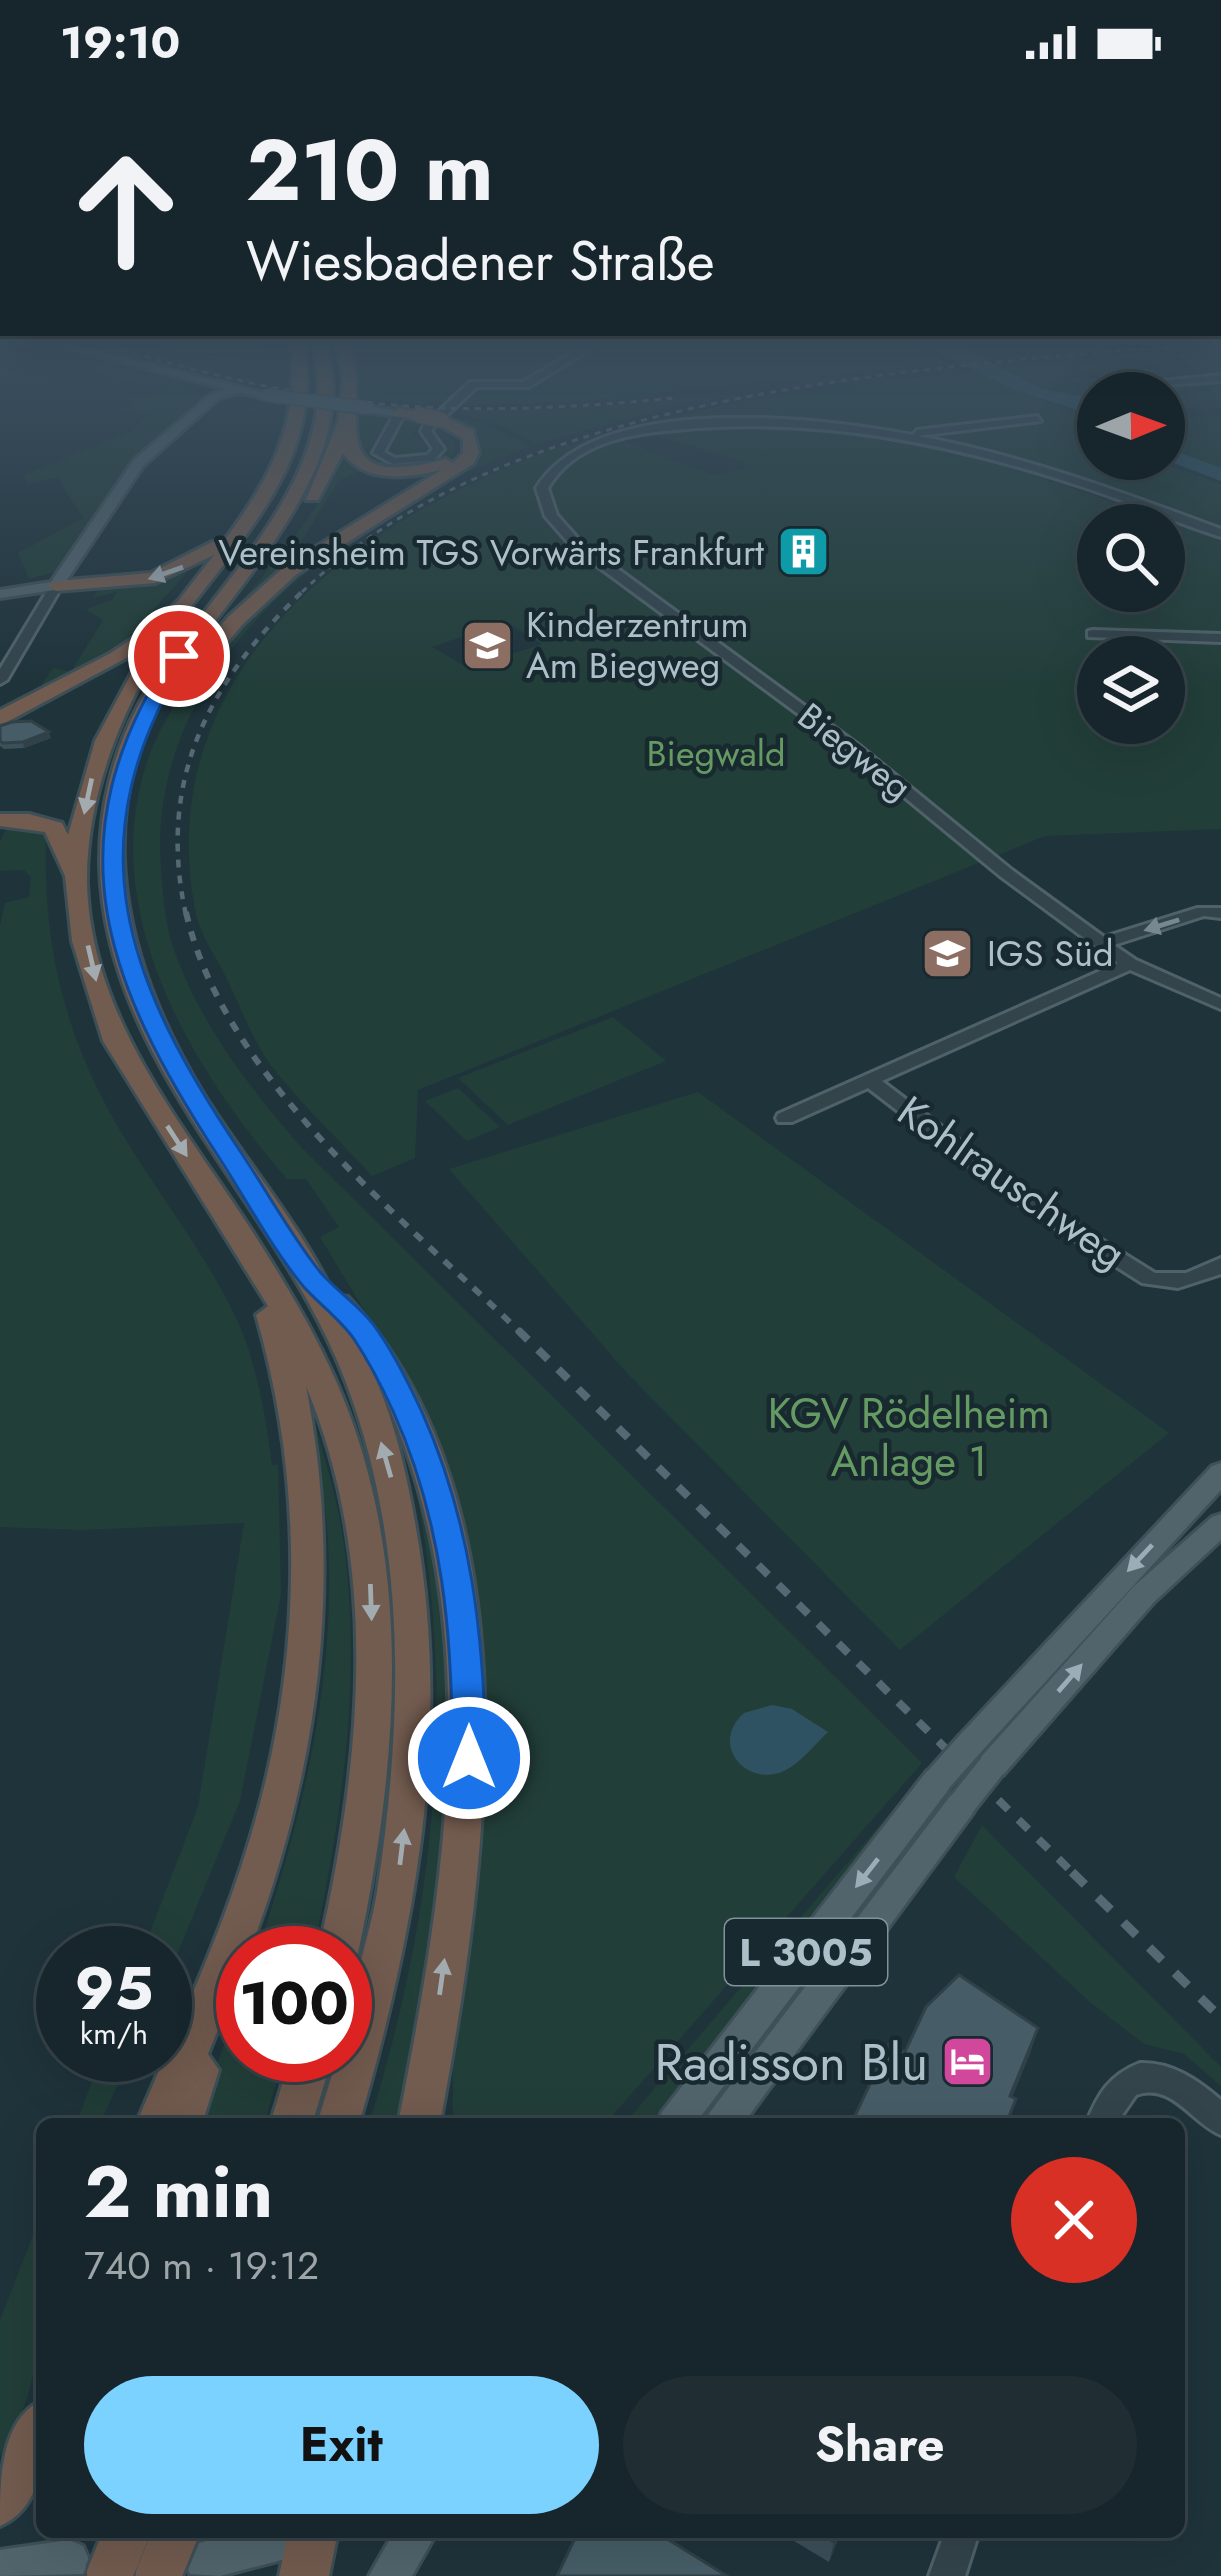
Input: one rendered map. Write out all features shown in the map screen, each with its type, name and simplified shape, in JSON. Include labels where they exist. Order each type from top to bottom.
[{"type":"highway","points":[[76,882],[90,785],[121,700],[175,616],[243,529],[284,457]]},
{"type":"highway","points":[[311,457],[281,512],[157,689],[134,737],[115,808],[111,865],[133,980],[180,1079],[312,1279],[350,1355],[390,1468],[404,1545],[415,1656],[413,1752],[379,1982],[340,2118]]},
{"type":"highway","points":[[201,623],[248,580],[304,509],[334,457]]},
{"type":"highway","points":[[355,457],[376,470],[404,472],[442,466],[457,457]]},
{"type":"highway","points":[[134,737],[236,620],[291,570],[469,457]]},
{"type":"highway","points":[[47,593],[172,573],[243,529]]},
{"type":"highway","points":[[70,565],[83,577],[112,583]]},
{"type":"highway","points":[[0,718],[175,616]]},
{"type":"highway","points":[[0,820],[45,823],[54,829],[76,882],[97,985],[116,1041],[309,1353],[352,1475],[372,1587],[369,1759],[359,1856],[344,1926]]},
{"type":"highway","points":[[160,2118],[214,1988],[280,1799],[300,1671],[310,1562],[309,1478],[298,1401],[252,1258]]},
{"type":"highway","points":[[312,1279],[363,1331],[389,1375],[427,1463],[460,1579],[469,1666],[465,1818],[424,2114]]},
{"type":"highway","points":[[183,2118],[200,2066],[214,1988]]},
{"type":"highway","points":[[293,2118],[304,2082]]},
{"type":"highway","points":[[0,2501],[36,2435]]},
{"type":"highway","points":[[89,2568],[121,2538]]},
{"type":"highway","points":[[304,2576],[312,2538]]},
{"type":"main road","points":[[47,593],[145,457]]},
{"type":"main road","points":[[6,593],[47,593]]},
{"type":"main road","points":[[6,593],[47,593]]},
{"type":"main road","name":"L 3005","points":[[679,2118],[938,1780],[1221,1473]]},
{"type":"main road","name":"L 3005","points":[[726,2118],[992,1766],[1144,1594],[1221,1524]]},
{"type":"main road","points":[[179,2556],[280,2538]]},
{"type":"main road","points":[[389,2576],[413,2538]]},
{"type":"main road","points":[[0,2570],[89,2568]]},
{"type":"street","points":[[390,457],[402,461],[431,457]]},
{"type":"street","name":"Biegweg","points":[[573,457],[542,488],[544,501],[562,529],[1130,964],[1221,1004]]},
{"type":"street","points":[[982,457],[1100,490],[1221,532]]},
{"type":"street","points":[[0,680],[47,593]]},
{"type":"street","points":[[1093,634],[1221,638]]},
{"type":"street","points":[[1103,943],[1204,911],[1221,913]]},
{"type":"street","points":[[785,1118],[1130,964]]},
{"type":"street","name":"Kohlrauschweg","points":[[872,1082],[1030,1204],[1149,1278],[1170,1284],[1192,1282],[1221,1265]]},
{"type":"street","points":[[1103,2118],[1122,2085],[1136,2078],[1162,2077],[1195,2096],[1221,2120]]},
{"type":"street","points":[[947,2576],[960,2538]]},
{"type":"green space","points":[[67,457],[138,457],[59,571],[29,579],[18,553],[83,518],[57,477],[27,484],[24,475]]},
{"type":"green space","points":[[340,457],[350,457],[360,472],[339,480],[289,561],[248,598],[189,666],[296,535]]},
{"type":"green space","points":[[365,457],[449,457],[423,467],[368,465]]},
{"type":"green space","points":[[467,457],[504,457],[396,510],[331,553],[273,602],[224,659],[187,722],[165,792],[161,869],[166,920],[185,978],[229,1055],[302,1148],[922,1763],[610,2118],[453,2118],[453,2042],[481,1781],[484,1769],[507,1758],[507,1750],[483,1738],[477,1600],[453,1499],[416,1396],[320,1237],[339,1227],[306,1179],[287,1179],[252,1136],[188,1040],[145,933],[135,877],[134,821],[146,765],[169,715],[242,622],[282,584],[352,531]]},
{"type":"green space","name":"Biegwald","points":[[534,457],[666,457],[714,475],[743,469],[745,462],[729,457],[979,457],[1121,504],[1077,504],[1077,612],[1185,612],[1185,525],[1221,537],[1221,829],[1045,836],[418,1090],[415,1158],[372,1176],[296,1096],[252,1034],[196,914],[190,823],[207,740],[244,667],[297,602],[363,547],[437,501]],"holes":[[[506,622],[542,644],[468,668],[432,647]]]},
{"type":"green space","name":"Biegwald","points":[[995,457],[1077,457],[1077,480],[1185,480],[1185,471],[1221,484],[1221,530],[1185,518],[1185,504],[1140,504]]},
{"type":"green space","points":[[1185,457],[1221,457],[1221,472],[1185,460]]},
{"type":"green space","points":[[187,572],[124,643],[0,714],[0,708],[39,689],[53,668],[71,672],[103,620],[86,609],[112,600],[117,592],[93,598],[100,588],[155,582]]},
{"type":"green space","points":[[8,825],[46,835],[54,954],[77,1040],[103,1100],[234,1314],[254,1368],[272,1465],[278,1465],[281,1594],[240,1801],[189,1926],[152,1926],[198,1807],[244,1523],[82,1530],[0,1527],[0,925],[5,903],[29,897],[31,878],[24,870],[0,871],[0,842]]},
{"type":"green space","points":[[613,1017],[666,1061],[508,1125],[458,1078]]},
{"type":"green space","points":[[458,1088],[500,1127],[467,1141],[425,1101]]},
{"type":"green space","name":"KGV Rödelheim Anlage 1","points":[[698,1092],[1169,1433],[900,1650],[627,1373],[449,1169]]},
{"type":"green space","points":[[311,1405],[339,1515],[348,1584],[347,1743],[318,1926],[265,1926],[301,1802],[326,1648],[328,1543],[307,1406]]},
{"type":"green space","points":[[410,1460],[430,1511],[453,1696],[447,1818],[433,1935],[401,2118],[371,2118],[411,1960],[433,1795],[434,1628]]},
{"type":"green space","points":[[908,1792],[917,1795],[657,2118],[629,2118]]},
{"type":"green space","points":[[982,1825],[1221,2067],[1221,2086],[1184,2054],[1144,2044],[1091,2003],[954,1877]]},
{"type":"green space","points":[[216,2067],[216,2082],[277,2082],[266,2118],[197,2118]]},
{"type":"green space","points":[[92,2082],[119,2082],[103,2118],[78,2118]]},
{"type":"green space","points":[[36,2227],[36,2356],[27,2398],[0,2456],[0,2320]]},
{"type":"water","points":[[772,1705],[792,1709],[828,1732],[790,1768],[770,1775],[745,1768],[731,1749],[730,1738],[744,1713]]},
{"type":"building","points":[[31,721],[49,732],[23,742],[0,741],[0,726]]},
{"type":"building","name":"Radisson Blu","points":[[959,1975],[1038,2028],[1010,2096],[1016,2099],[1008,2118],[854,2118],[889,2044],[905,2052],[926,2007]]},
{"type":"building","points":[[575,2538],[666,2538],[727,2576],[557,2576]]},
{"type":"waterway","points":[[1185,461],[1221,475]]},
{"type":"railway","points":[[302,592],[392,523],[496,469],[530,457]]},
{"type":"railway","points":[[186,915],[178,820],[198,736],[242,660],[302,592]]},
{"type":"railway","points":[[186,912],[206,973],[237,1032],[277,1088],[373,1193],[521,1333]]},
{"type":"railway","points":[[518,1330],[1075,1875]]},
{"type":"railway","points":[[1072,1872],[1221,2018]]},
{"type":"place","name":"Vereinsheim TGS Vorwärts Frankfurt","points":[[803,552]]},
{"type":"place","name":"Kinderzentrum Am Biegweg","points":[[487,645]]},
{"type":"place","name":"IGS Süd","points":[[948,953]]},
{"type":"place","name":"Radisson Blu","points":[[967,2062]]},
{"type":"route","points":[[179,656],[147,707],[119,783],[111,865],[121,935],[133,980],[180,1079],[312,1279],[363,1331],[407,1411],[449,1528],[460,1579],[469,1666],[469,1758]]}]
